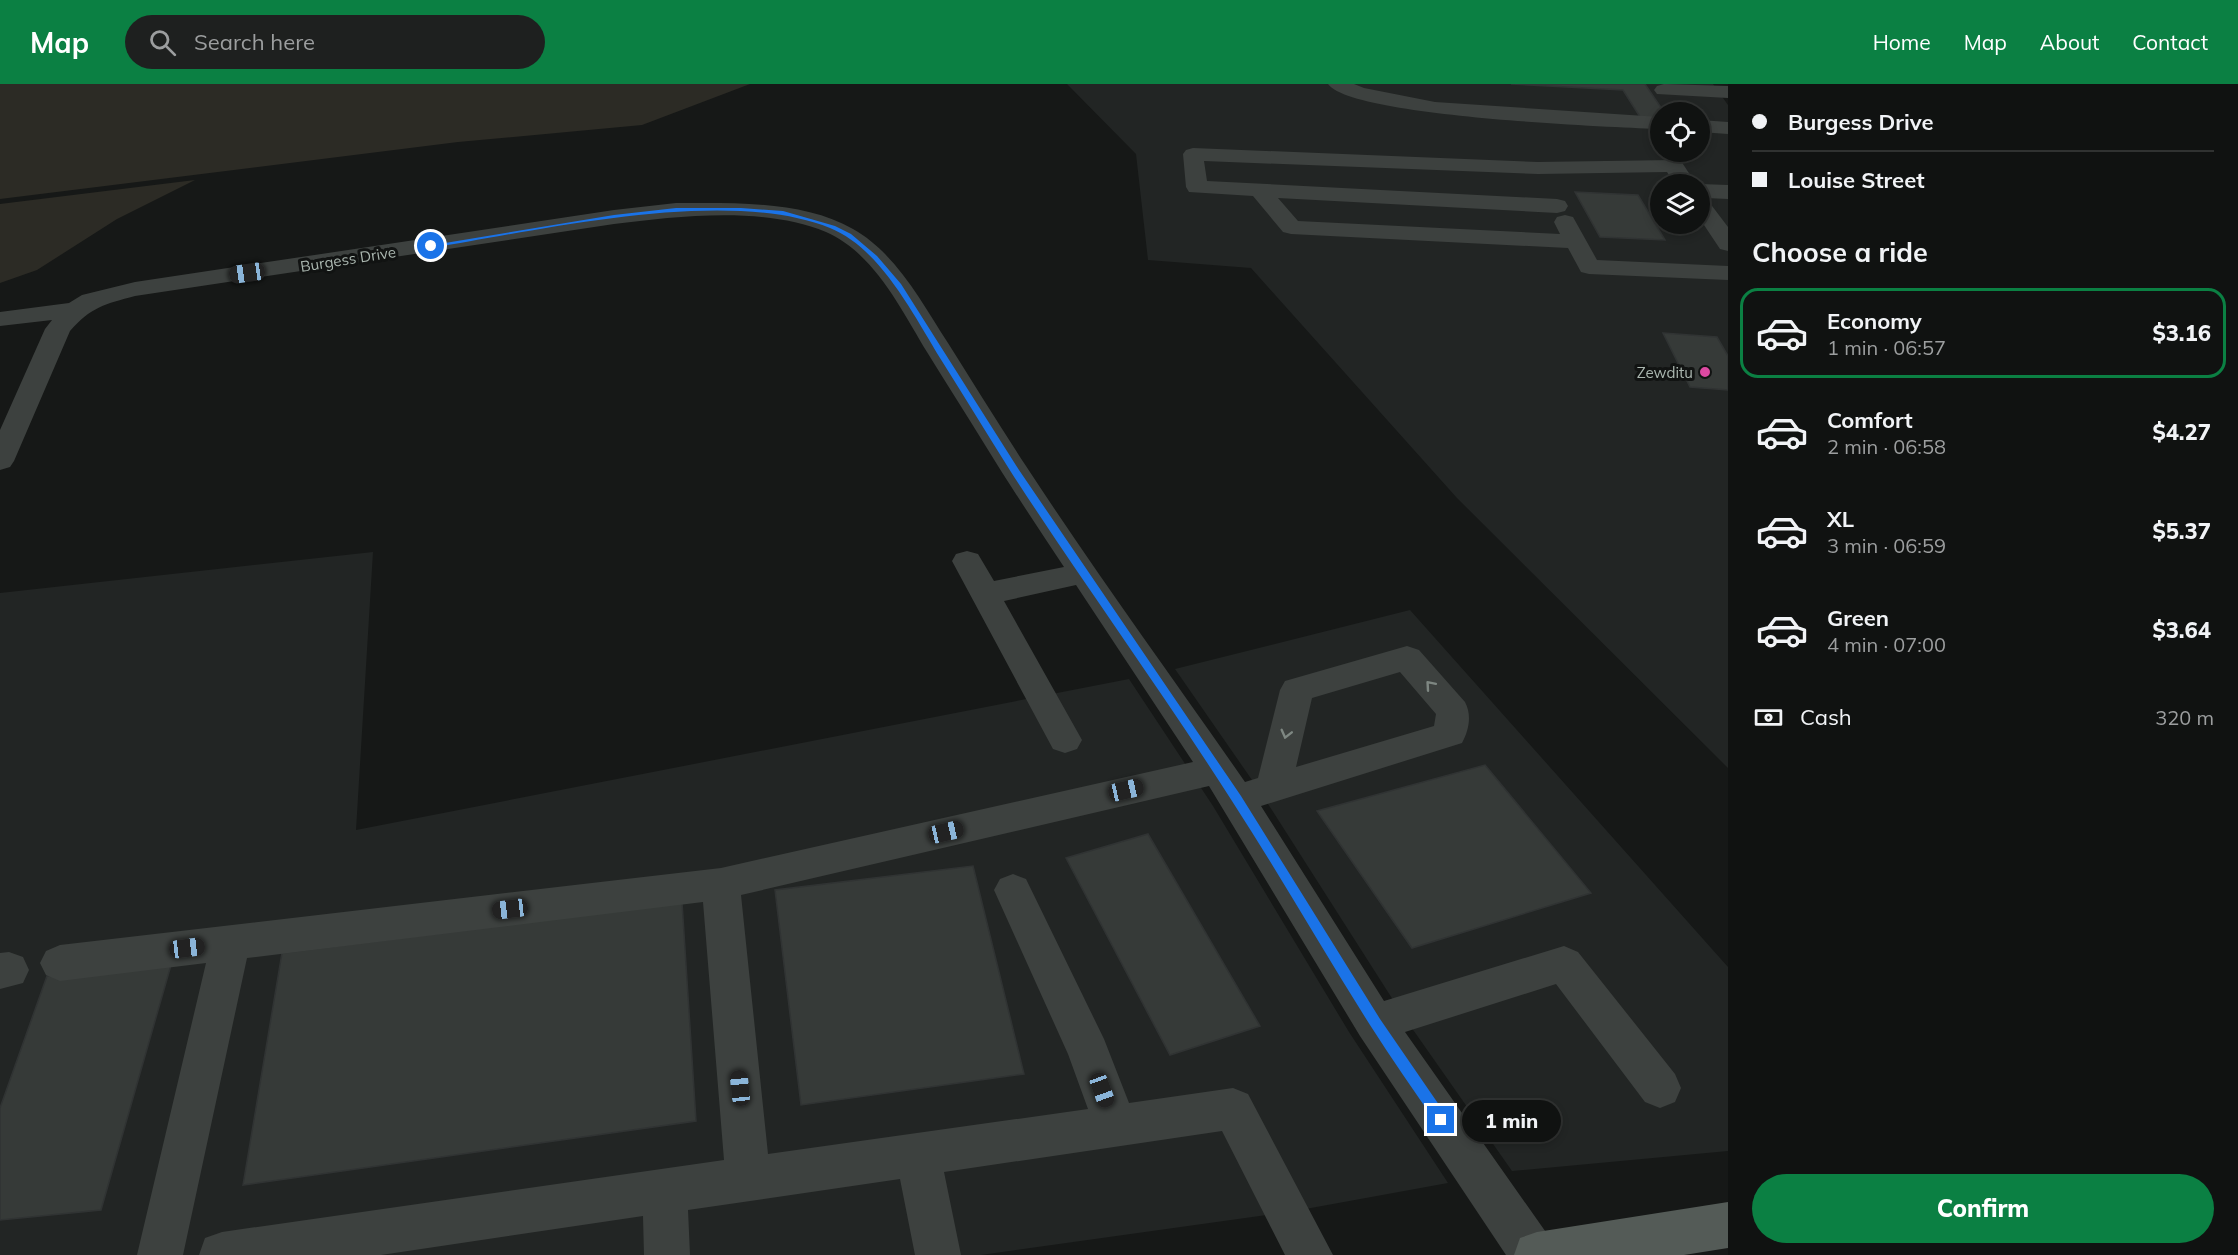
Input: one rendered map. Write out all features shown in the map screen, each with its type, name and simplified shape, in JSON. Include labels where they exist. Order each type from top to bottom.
[{"type":"main road","points":[[1535,1255],[1728,1225]]},
{"type":"street","points":[[1338,84],[1359,93],[1435,108],[1650,122]]},
{"type":"street","points":[[1661,87],[1728,92]]},
{"type":"street","points":[[1661,87],[1672,102]]},
{"type":"street","points":[[1710,127],[1728,128]]},
{"type":"street","points":[[1557,206],[1197,187],[1193,154],[1538,168],[1673,166],[1679,174]]},
{"type":"street","points":[[1538,168],[1589,267],[1728,273]]},
{"type":"street","points":[[1259,190],[1291,227],[1576,242]]},
{"type":"street","points":[[1710,191],[1728,192]]},
{"type":"street","name":"Burgess Drive","points":[[0,319],[75,310],[91,300],[135,290],[614,217],[676,210],[741,210],[783,213],[833,227],[848,235],[874,257],[899,286],[1015,471],[1227,784],[1375,1023],[1535,1255]]},
{"type":"street","points":[[1710,218],[1728,244]]},
{"type":"street","points":[[0,461],[58,329],[75,310]]},
{"type":"street","points":[[967,561],[1065,740]]},
{"type":"street","points":[[985,594],[1084,573]]},
{"type":"street","points":[[60,963],[720,884],[1227,784],[1273,788],[1450,734],[1453,711],[1407,658],[1297,690],[1273,788]]},
{"type":"street","points":[[720,884],[748,1179]]},
{"type":"street","points":[[1013,890],[1089,1053],[1116,1127]]},
{"type":"street","points":[[160,1255],[230,943]]},
{"type":"street","points":[[1375,1023],[1564,964],[1660,1088]]},
{"type":"street","points":[[222,1255],[352,1246],[665,1191],[1233,1109],[1310,1255]]},
{"type":"street","points":[[918,1155],[938,1255]]},
{"type":"street","points":[[665,1191],[667,1255]]},
{"type":"shaded area","points":[[0,84],[750,84],[642,125],[458,142],[0,199]]},
{"type":"shaded area","points":[[1067,84],[1713,84],[1728,105],[1728,768],[1457,498],[1251,268],[1148,260],[1136,154]]},
{"type":"shaded area","points":[[195,180],[117,219],[37,270],[0,283],[0,204]]},
{"type":"shaded area","points":[[373,552],[356,830],[1129,679],[1213,806],[1349,1032],[1448,1183],[1289,1212],[981,1255],[0,1255],[0,593]]},
{"type":"shaded area","points":[[1410,610],[1728,967],[1728,1151],[1512,1171],[1402,1014],[1261,793],[1175,669]]},
{"type":"building","points":[[1511,84],[1645,84],[1657,102],[1650,102],[1650,120],[1642,120],[1623,90]]},
{"type":"building","points":[[1575,192],[1638,195],[1650,215],[1650,234],[1661,234],[1665,240],[1600,237]]},
{"type":"building","name":"Zewditu","points":[[1663,333],[1717,337],[1728,356],[1728,390],[1690,387]]},
{"type":"building","points":[[1485,765],[1591,893],[1412,948],[1317,811]]},
{"type":"building","points":[[1148,834],[1260,1026],[1170,1055],[1066,858]]},
{"type":"building","points":[[973,866],[1024,1074],[801,1105],[775,890]]},
{"type":"building","points":[[682,902],[696,1121],[243,1185],[282,953]]},
{"type":"building","points":[[171,965],[101,1210],[0,1220],[0,1108],[47,976]]},
{"type":"place","name":"Zewditu","points":[[1705,372]]},
{"type":"route","points":[[431,246],[614,217],[676,210],[741,210],[783,213],[833,227],[848,235],[874,257],[899,286],[1015,471],[1237,799],[1375,1023],[1441,1120]]}]
